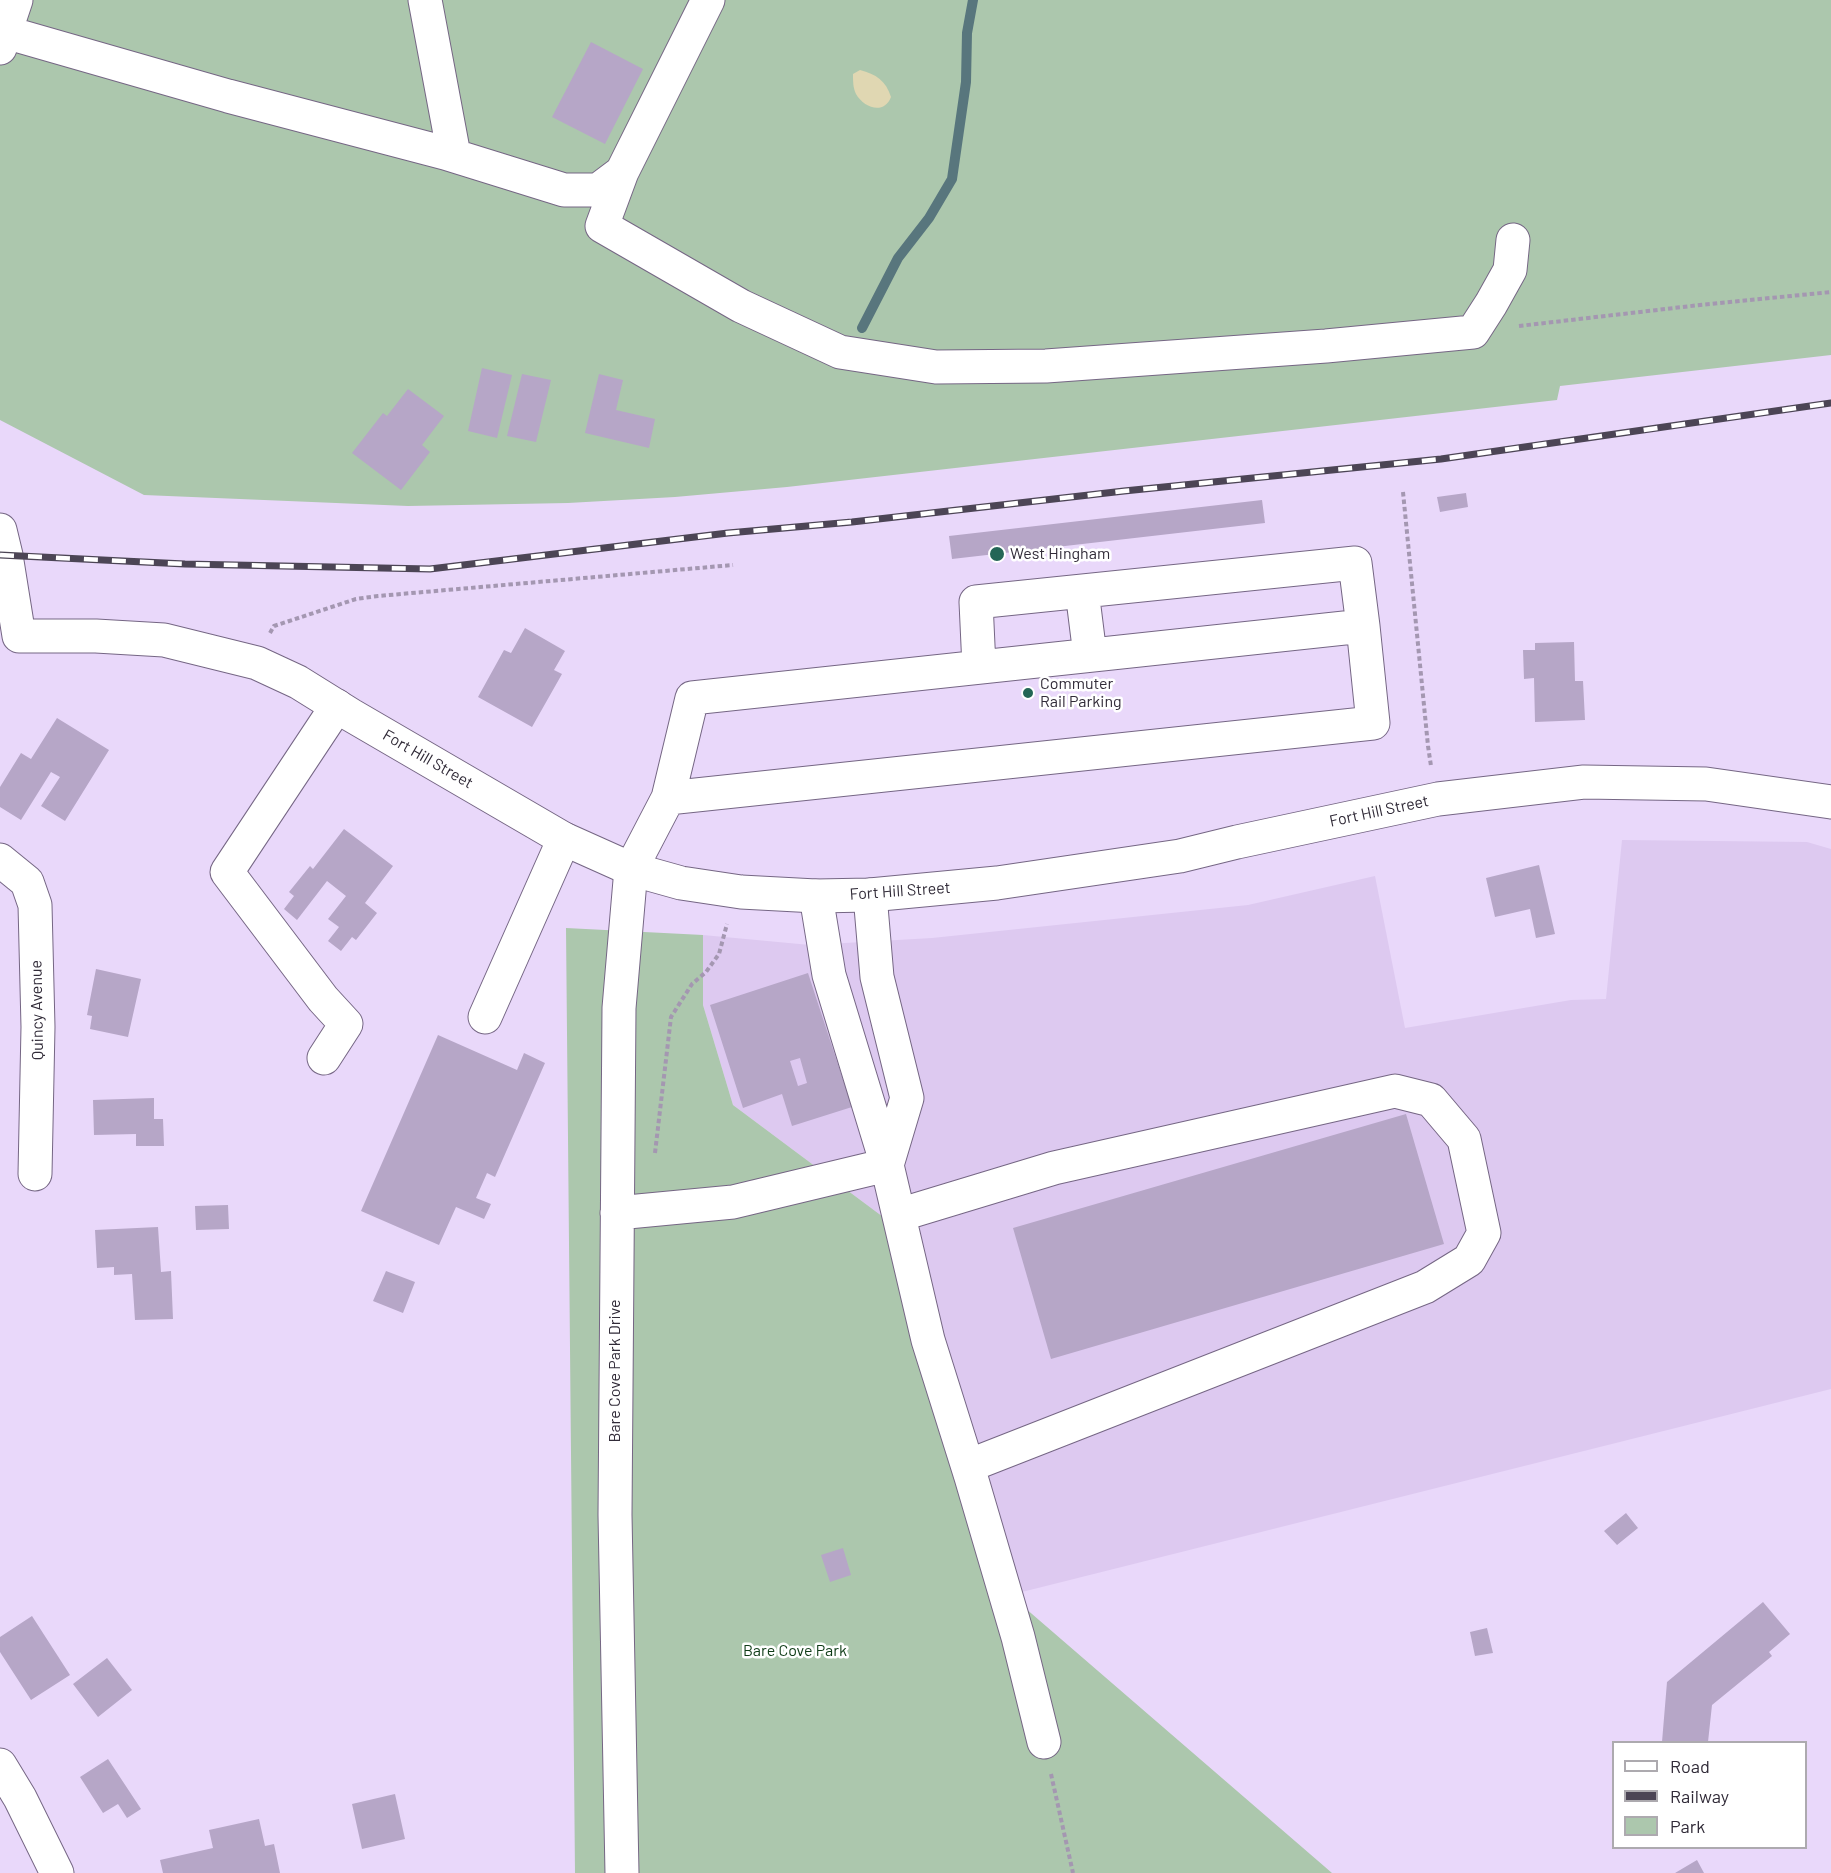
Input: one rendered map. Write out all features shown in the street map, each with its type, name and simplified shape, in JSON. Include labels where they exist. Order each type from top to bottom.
[{"type":"main road","points":[[16,0],[3,40],[454,155],[564,190],[598,190],[622,172]]},
{"type":"main road","points":[[425,0],[454,155]]},
{"type":"main road","points":[[708,0],[622,172],[602,226],[741,306],[840,352],[936,367],[1046,366],[1326,346],[1473,332],[1510,270],[1513,240]]},
{"type":"main road","points":[[0,530],[6,555],[9,637]]},
{"type":"main road","points":[[668,798],[1373,723],[1364,626],[1354,563],[976,602],[979,667]]},
{"type":"main road","points":[[1082,591],[1090,655]]},
{"type":"main road","points":[[631,869],[668,798],[692,698],[1364,626]]},
{"type":"main road","name":"Fort Hill Street","points":[[9,637],[96,636],[164,640],[257,663],[298,682],[564,839],[631,869],[681,883],[732,891],[816,896],[870,895],[997,883],[1180,856],[1438,799],[1584,782],[1706,784],[1831,802]]},
{"type":"main road","points":[[324,1058],[346,1024],[323,999],[227,872],[337,706]]},
{"type":"main road","points":[[485,1017],[564,839]]},
{"type":"main road","name":"Quincy Avenue","points":[[0,860],[27,882],[35,905],[38,1027],[34,1174]]},
{"type":"main road","name":"Bare Cove Park Drive","points":[[622,1873],[615,1515],[617,1213],[619,1008],[631,869]]},
{"type":"main road","points":[[870,895],[877,977],[907,1098],[887,1165]]},
{"type":"main road","points":[[816,896],[829,975],[887,1165],[928,1340],[1018,1637],[1044,1742]]},
{"type":"main road","points":[[899,1215],[1054,1168],[1395,1091],[1431,1100],[1464,1139],[1484,1233],[1469,1260],[1425,1287],[968,1466]]},
{"type":"main road","points":[[617,1213],[732,1202],[887,1165]]},
{"type":"main road","points":[[0,1765],[20,1798],[57,1873]]},
{"type":"path","points":[[1473,332],[1831,292]]},
{"type":"path","points":[[1403,492],[1428,746],[1438,799]]},
{"type":"path","points":[[257,663],[274,626],[356,599],[734,566]]},
{"type":"path","points":[[655,1154],[671,1017],[692,984],[706,972],[720,954],[732,891]]},
{"type":"path","points":[[1044,1742],[1073,1873]]},
{"type":"shaded area","points":[[1622,840],[1807,842],[1831,849],[1831,1389],[1010,1595],[922,1246],[733,1105],[703,1005],[703,935],[810,945],[932,938],[1248,905],[1375,876],[1405,1028],[1571,1000],[1606,999]]},
{"type":"green space","points":[[0,0],[1831,0],[1831,355],[1560,386],[1557,400],[787,487],[675,497],[568,503],[408,506],[144,495],[0,420]]},
{"type":"green space","name":"Bare Cove Park","points":[[566,928],[703,935],[703,1005],[733,1105],[922,1246],[1010,1595],[1332,1873],[575,1873]]},
{"type":"sand","points":[[860,70],[876,76],[883,82],[891,97],[888,103],[874,108],[860,99],[854,87],[853,74]]},
{"type":"building","points":[[591,42],[643,69],[605,144],[552,117]]},
{"type":"building","points":[[482,368],[512,375],[497,438],[468,431]]},
{"type":"building","points":[[522,374],[551,380],[536,442],[507,436]]},
{"type":"building","points":[[599,374],[623,380],[616,410],[655,419],[649,448],[585,433]]},
{"type":"building","points":[[408,389],[444,416],[422,445],[430,452],[401,490],[352,453],[383,413],[387,416]]},
{"type":"building","points":[[1466,493],[1468,507],[1440,512],[1437,497]]},
{"type":"building","points":[[1262,500],[1265,523],[952,559],[949,536]]},
{"type":"building","points":[[525,628],[565,651],[554,670],[562,674],[532,727],[478,697],[504,650],[511,653]]},
{"type":"building","points":[[1574,642],[1575,681],[1583,681],[1585,720],[1535,722],[1534,678],[1524,679],[1523,650],[1535,650],[1535,643]]},
{"type":"building","points":[[57,718],[109,750],[65,821],[41,806],[60,777],[51,772],[21,820],[0,807],[0,787],[21,753],[31,759]]},
{"type":"building","points":[[344,829],[393,866],[365,903],[377,913],[356,940],[352,937],[341,951],[328,941],[339,927],[328,919],[346,896],[327,881],[297,920],[284,909],[294,896],[289,892],[310,866],[313,869]]},
{"type":"building","points":[[1539,865],[1555,934],[1536,938],[1530,909],[1495,917],[1486,878]]},
{"type":"building","points":[[96,969],[141,979],[128,1037],[90,1029],[92,1016],[87,1015]]},
{"type":"building","points":[[808,973],[852,1107],[792,1126],[782,1094],[743,1108],[710,1005]],"holes":[[[800,1058],[807,1083],[798,1086],[790,1061]]]},
{"type":"building","points":[[438,1035],[517,1070],[524,1053],[545,1063],[495,1177],[487,1173],[476,1198],[491,1204],[484,1219],[456,1207],[439,1245],[361,1211]]},
{"type":"building","points":[[154,1098],[154,1119],[163,1119],[164,1146],[136,1146],[136,1134],[94,1135],[93,1100]]},
{"type":"building","points":[[1406,1114],[1444,1244],[1051,1359],[1013,1228]]},
{"type":"building","points":[[228,1205],[229,1229],[196,1230],[195,1206]]},
{"type":"building","points":[[158,1227],[161,1272],[171,1271],[173,1319],[135,1320],[132,1274],[114,1275],[114,1267],[97,1268],[95,1230]]},
{"type":"building","points":[[386,1271],[415,1282],[403,1313],[373,1301]]},
{"type":"building","points":[[1626,1513],[1638,1528],[1617,1545],[1604,1531]]},
{"type":"building","points":[[843,1548],[851,1575],[830,1582],[821,1555]]},
{"type":"building","points":[[1763,1602],[1790,1634],[1769,1652],[1772,1656],[1712,1705],[1708,1741],[1662,1741],[1667,1682]]},
{"type":"building","points":[[32,1616],[70,1675],[31,1700],[0,1652],[0,1637]]},
{"type":"building","points":[[1487,1628],[1493,1653],[1475,1656],[1470,1632]]},
{"type":"building","points":[[107,1658],[132,1690],[98,1717],[73,1684]]},
{"type":"building","points":[[108,1759],[141,1809],[127,1818],[118,1804],[103,1813],[80,1777]]},
{"type":"building","points":[[395,1794],[405,1839],[362,1849],[352,1804]]},
{"type":"building","points":[[259,1819],[265,1846],[274,1844],[280,1873],[163,1873],[160,1860],[213,1848],[209,1830]]},
{"type":"building","points":[[1697,1860],[1704,1873],[1675,1873]]},
{"type":"waterway","points":[[862,328],[898,258],[929,218],[952,179],[966,82],[967,33],[973,0]]},
{"type":"railway","points":[[0,555],[185,564],[430,569],[728,533],[852,522],[1124,491],[1441,459],[1831,403]]},
{"type":"place","name":"West Hingham","points":[[997,554]]},
{"type":"place","name":"Commuter Rail Parking","points":[[1028,693]]}]
